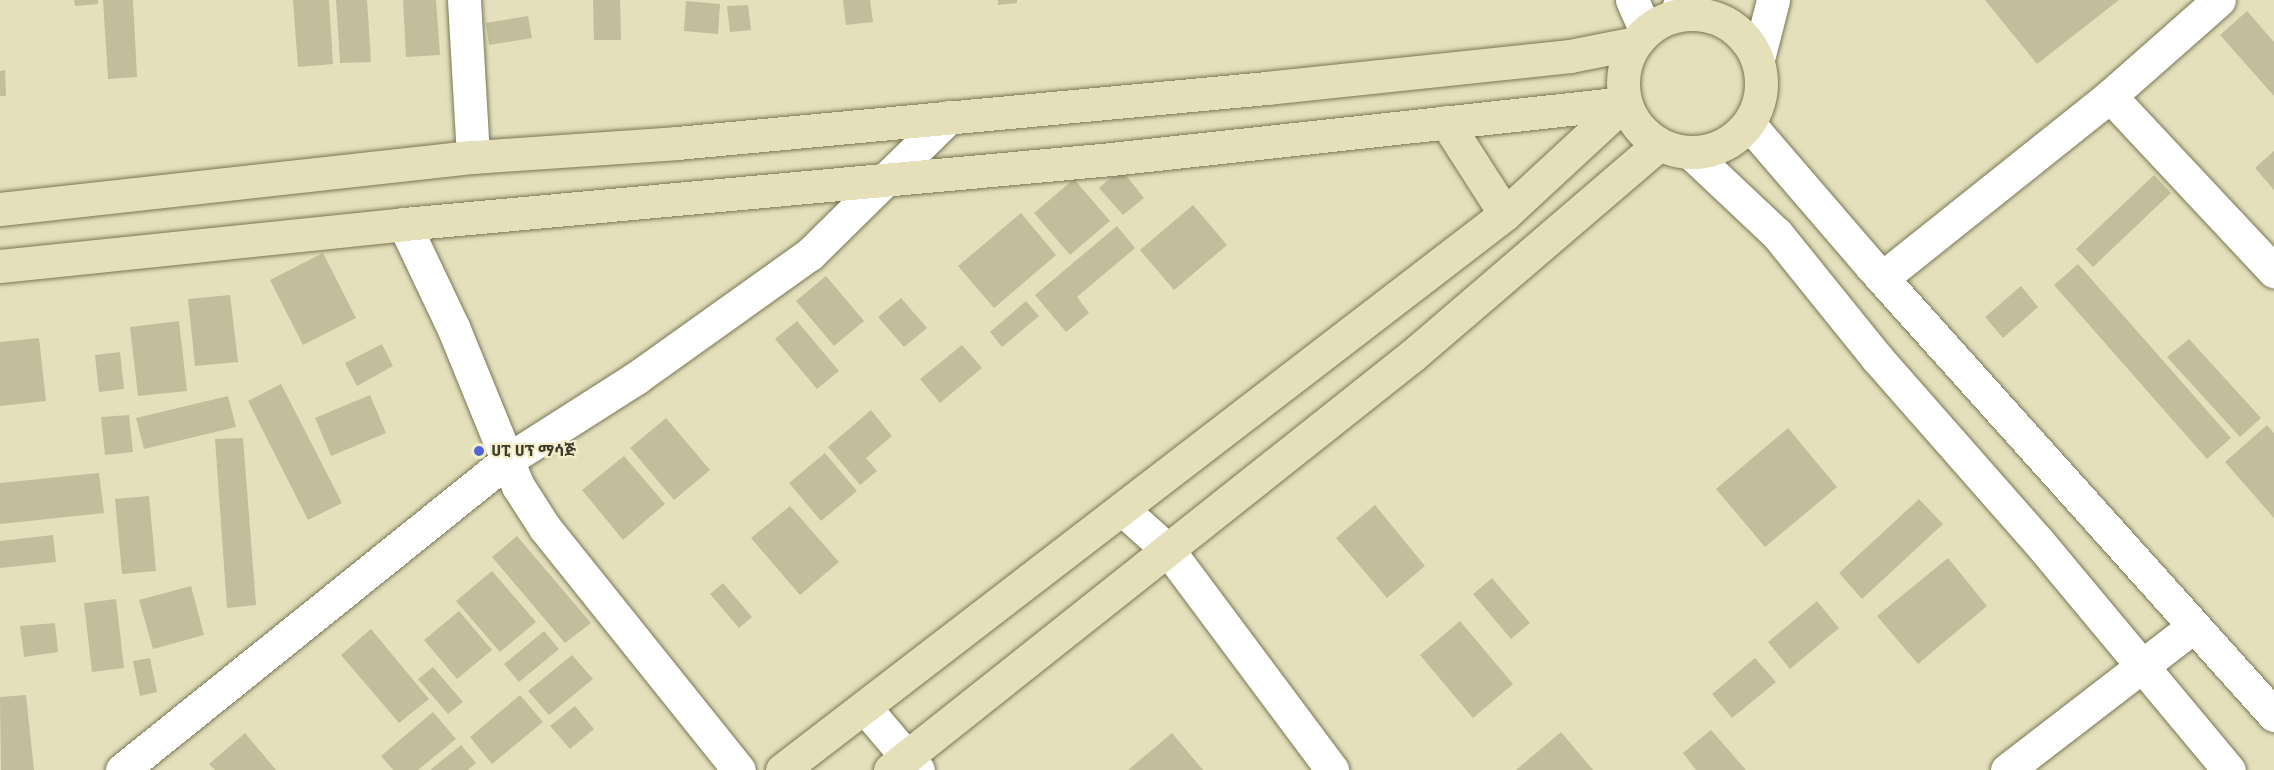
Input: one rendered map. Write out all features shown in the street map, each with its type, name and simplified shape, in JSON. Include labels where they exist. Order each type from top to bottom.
[{"type":"main road","points":[[0,209],[473,157],[677,143],[1570,56],[1640,37],[1678,8],[1709,15],[1725,22],[1750,44],[1758,59],[1761,92],[1749,124],[1724,145],[1692,153],[1659,144],[1640,129],[1625,103],[1623,74],[1640,37]]},
{"type":"main road","points":[[0,266],[404,224],[886,179],[1625,103]]},
{"type":"main road","points":[[782,770],[866,709],[1505,214],[1625,103]]},
{"type":"main road","points":[[1446,122],[1505,214]]},
{"type":"main road","points":[[905,766],[1413,355],[1659,144]]},
{"type":"street","points":[[464,0],[473,157]]},
{"type":"street","points":[[1632,0],[1640,37]]},
{"type":"street","points":[[1758,59],[1773,0]]},
{"type":"street","points":[[1882,278],[2110,96],[2219,0]]},
{"type":"street","points":[[2110,96],[2274,271]]},
{"type":"street","points":[[122,770],[509,459],[636,378],[810,254],[949,117]]},
{"type":"street","points":[[1749,124],[1882,278],[2274,715]]},
{"type":"street","points":[[1692,153],[1777,234],[1877,358],[2229,770]]},
{"type":"street","points":[[404,224],[509,459],[518,486],[545,528],[739,770]]},
{"type":"street","points":[[1122,509],[1168,551],[1274,698],[1332,770]]},
{"type":"street","points":[[2007,770],[2144,668],[2193,627]]},
{"type":"street","points":[[866,709],[905,766]]},
{"type":"building","points":[[74,0],[98,0],[98,4],[75,6]]},
{"type":"building","points":[[103,0],[133,0],[137,77],[108,79]]},
{"type":"building","points":[[293,0],[329,0],[333,64],[298,67]]},
{"type":"building","points":[[336,0],[367,0],[371,62],[340,63]]},
{"type":"building","points":[[403,0],[436,0],[440,55],[406,57]]},
{"type":"building","points":[[593,0],[620,0],[621,40],[594,40]]},
{"type":"building","points":[[843,0],[870,0],[873,22],[846,25]]},
{"type":"building","points":[[998,0],[1017,0],[1017,3],[998,5]]},
{"type":"building","points":[[1985,0],[2119,0],[2037,64]]},
{"type":"building","points":[[686,1],[720,4],[718,34],[684,31]]},
{"type":"building","points":[[748,5],[751,30],[730,32],[727,6]]},
{"type":"building","points":[[2247,11],[2274,42],[2274,96],[2220,35]]},
{"type":"building","points":[[528,16],[532,38],[489,45],[486,23]]},
{"type":"building","points":[[5,70],[6,96],[0,96],[0,71]]},
{"type":"building","points":[[2274,151],[2274,190],[2255,168]]},
{"type":"building","points":[[1121,169],[1144,198],[1123,215],[1099,188]]},
{"type":"building","points":[[2154,175],[2171,193],[2093,267],[2076,249]]},
{"type":"building","points":[[1074,179],[1110,221],[1070,255],[1034,213]]},
{"type":"building","points":[[1193,205],[1227,245],[1174,290],[1140,250]]},
{"type":"building","points":[[1021,213],[1056,255],[994,308],[958,266]]},
{"type":"building","points":[[1117,226],[1135,248],[1077,297],[1089,313],[1066,332],[1035,295]]},
{"type":"building","points":[[323,253],[356,318],[303,345],[270,280]]},
{"type":"building","points":[[2078,264],[2231,438],[2207,459],[2054,285]]},
{"type":"building","points":[[826,276],[864,321],[834,346],[796,301]]},
{"type":"building","points":[[2021,286],[2038,307],[2003,338],[1985,317]]},
{"type":"building","points":[[230,295],[238,362],[195,366],[188,299]]},
{"type":"building","points":[[901,298],[927,328],[904,347],[878,317]]},
{"type":"building","points":[[1026,301],[1039,316],[1002,347],[990,332]]},
{"type":"building","points":[[179,321],[187,391],[138,396],[130,327]]},
{"type":"building","points":[[797,321],[839,371],[817,389],[775,339]]},
{"type":"building","points":[[39,338],[46,401],[0,406],[0,342]]},
{"type":"building","points":[[2189,339],[2261,418],[2240,437],[2167,357]]},
{"type":"building","points":[[382,344],[393,366],[357,386],[345,363]]},
{"type":"building","points":[[962,345],[982,368],[940,403],[920,379]]},
{"type":"building","points":[[120,352],[124,389],[99,392],[95,355]]},
{"type":"building","points":[[281,384],[342,503],[308,520],[248,401]]},
{"type":"building","points":[[370,395],[386,433],[331,456],[315,418]]},
{"type":"building","points":[[228,396],[236,427],[144,449],[136,418]]},
{"type":"building","points":[[871,410],[892,436],[866,458],[877,471],[860,485],[828,447]]},
{"type":"building","points":[[129,415],[133,452],[105,455],[101,417]]},
{"type":"building","points":[[666,418],[710,470],[674,500],[630,448]]},
{"type":"building","points":[[2267,425],[2274,433],[2274,518],[2225,462]]},
{"type":"building","points":[[1788,428],[1837,487],[1765,547],[1716,489]]},
{"type":"building","points":[[243,438],[256,605],[227,608],[215,439]]},
{"type":"building","points":[[825,453],[857,491],[821,521],[789,483]]},
{"type":"building","points":[[624,456],[665,504],[623,540],[582,490]]},
{"type":"building","points":[[99,473],[104,513],[0,524],[0,483]]},
{"type":"building","points":[[149,496],[156,571],[122,574],[115,499]]},
{"type":"building","points":[[1919,499],[1943,524],[1862,599],[1839,573]]},
{"type":"building","points":[[1375,505],[1425,566],[1387,598],[1336,538]]},
{"type":"building","points":[[790,506],[839,562],[800,595],[751,538]]},
{"type":"building","points":[[53,535],[56,562],[0,568],[0,541]]},
{"type":"building","points":[[517,536],[591,623],[565,643],[492,557]]},
{"type":"building","points":[[1948,558],[1987,606],[1918,664],[1877,616]]},
{"type":"building","points":[[492,571],[536,622],[500,652],[456,601]]},
{"type":"building","points":[[1492,578],[1530,623],[1511,639],[1473,594]]},
{"type":"building","points":[[723,583],[752,617],[739,628],[710,594]]},
{"type":"building","points":[[191,586],[204,635],[153,649],[139,600]]},
{"type":"building","points":[[116,599],[124,668],[92,672],[84,603]]},
{"type":"building","points":[[1817,601],[1839,628],[1790,669],[1768,642]]},
{"type":"building","points":[[459,611],[492,650],[457,679],[424,640]]},
{"type":"building","points":[[1460,621],[1513,684],[1473,718],[1420,655]]},
{"type":"building","points":[[55,623],[58,652],[24,657],[20,626]]},
{"type":"building","points":[[371,629],[429,699],[399,723],[341,655]]},
{"type":"building","points":[[544,631],[559,649],[519,682],[504,664]]},
{"type":"building","points":[[572,655],[593,679],[549,715],[528,691]]},
{"type":"building","points":[[150,658],[157,692],[140,696],[133,661]]},
{"type":"building","points":[[1755,658],[1776,682],[1732,718],[1712,694]]},
{"type":"building","points":[[433,667],[463,702],[448,714],[418,679]]},
{"type":"building","points":[[26,695],[34,770],[1,770],[0,697]]},
{"type":"building","points":[[520,695],[543,722],[492,764],[470,737]]},
{"type":"building","points":[[575,706],[594,729],[570,749],[550,726]]},
{"type":"building","points":[[433,712],[456,739],[418,770],[393,770],[381,756]]},
{"type":"building","points":[[1711,730],[1746,770],[1696,770],[1683,753]]},
{"type":"building","points":[[1561,732],[1593,770],[1516,770]]},
{"type":"building","points":[[245,733],[276,770],[215,770],[209,764]]},
{"type":"building","points":[[1172,733],[1203,770],[1128,770]]},
{"type":"building","points":[[461,745],[476,763],[468,770],[430,770]]},
{"type":"place","name":"ሀፒ ሀፕ ማሳጅ","points":[[479,451]]}]
